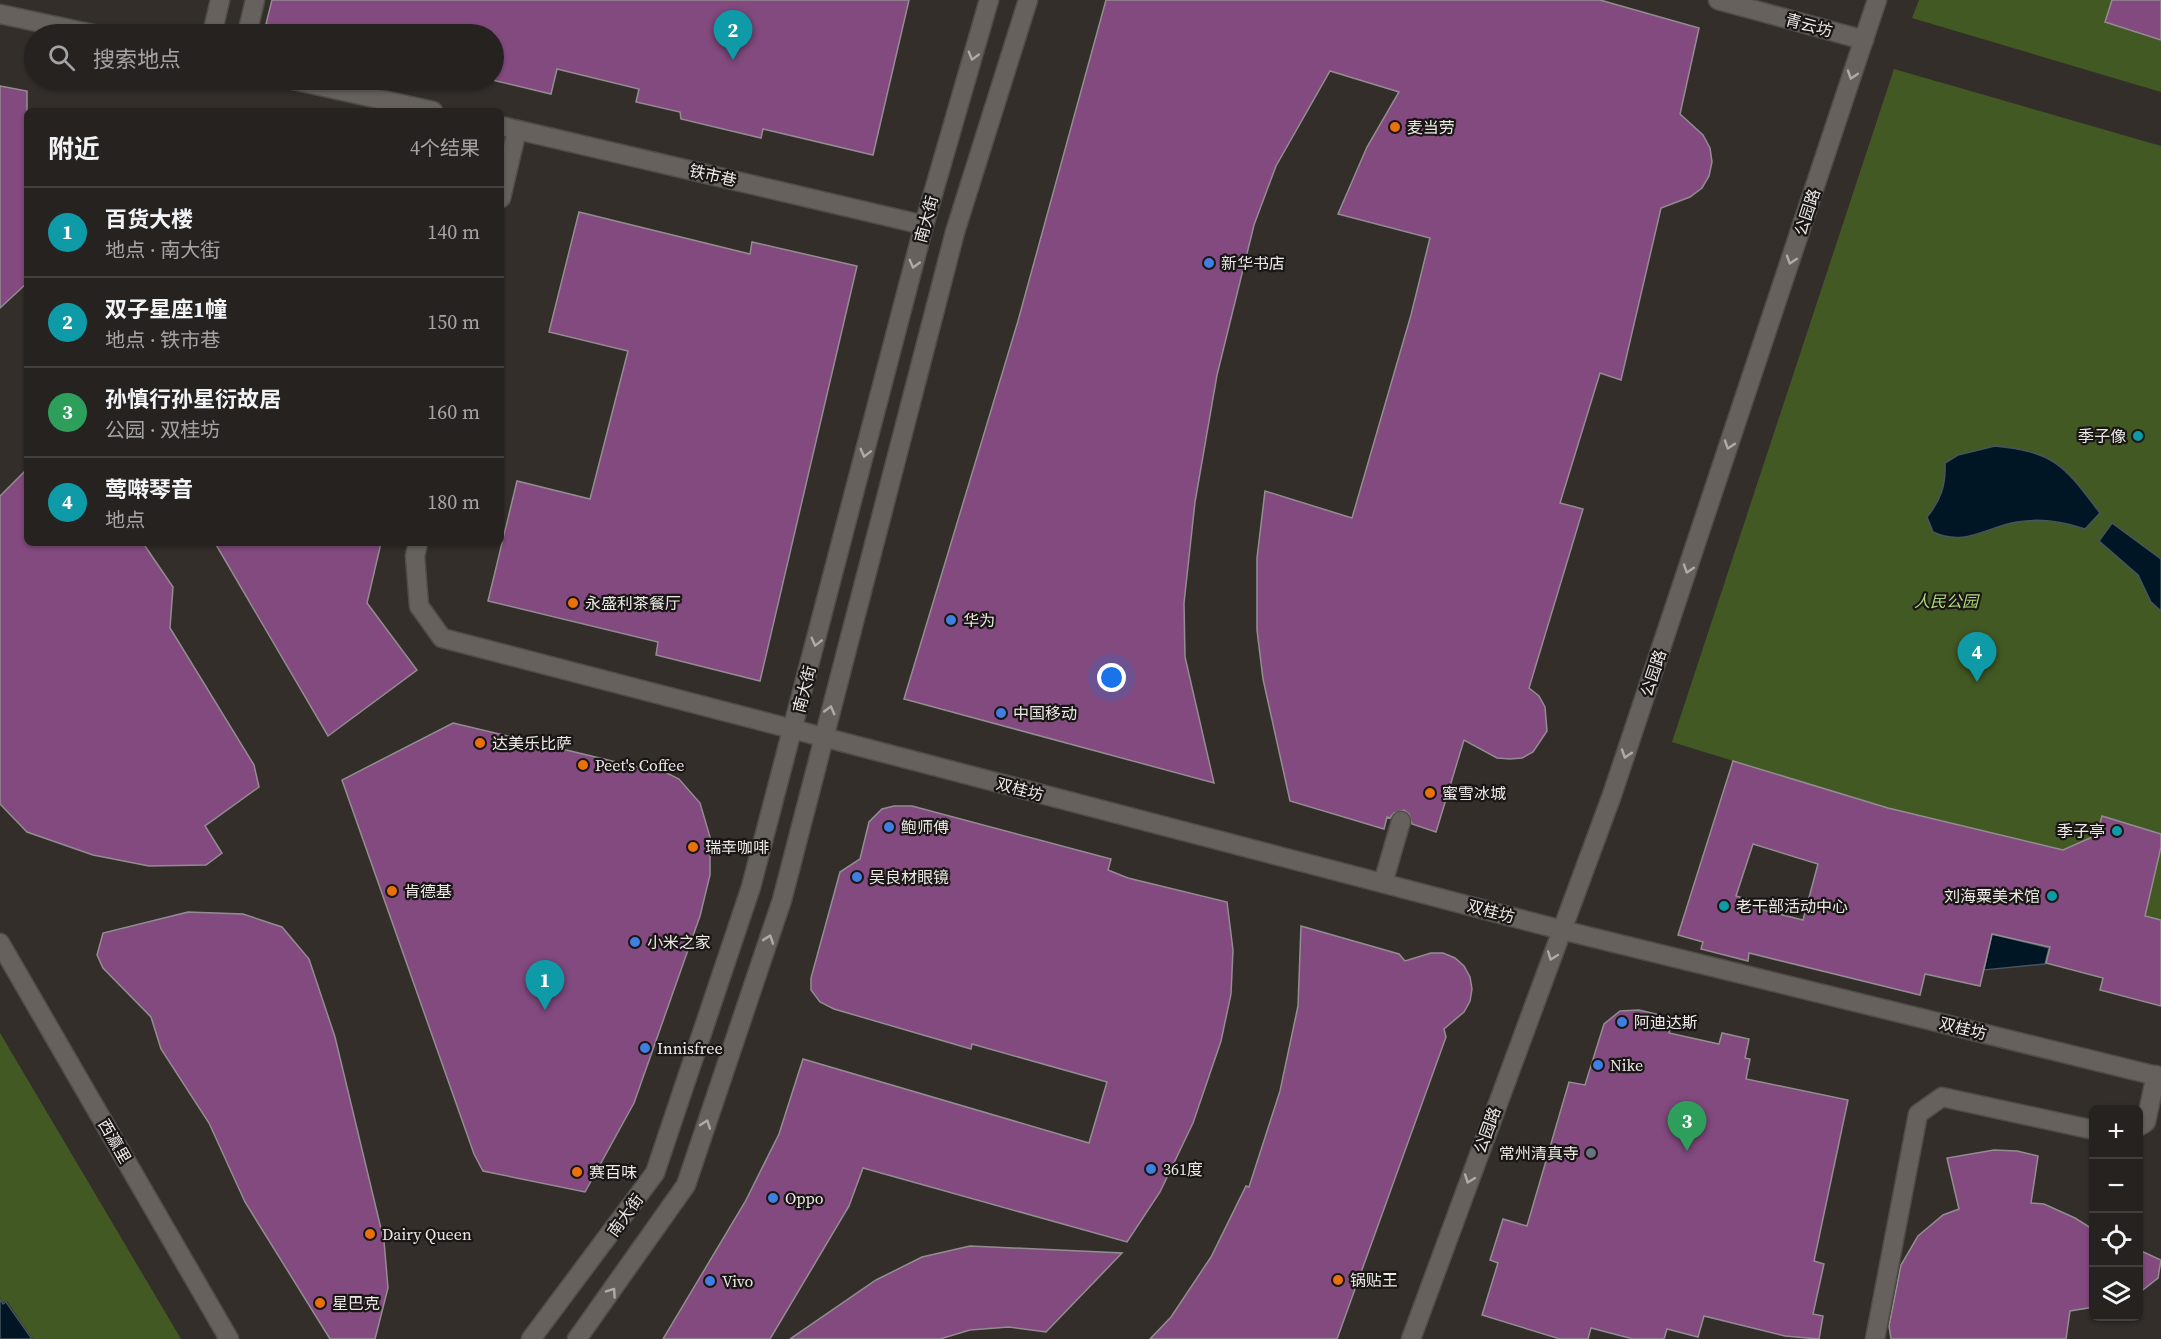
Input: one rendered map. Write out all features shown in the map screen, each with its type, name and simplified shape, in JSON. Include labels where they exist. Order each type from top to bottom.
[{"type":"street","points":[[214,24],[220,0]]},
{"type":"street","points":[[249,24],[255,0]]},
{"type":"street","name":"南大街","points":[[531,1339],[655,1173],[751,887],[924,225],[989,0]]},
{"type":"street","name":"南大街","points":[[577,1339],[686,1185],[782,900],[955,232],[1028,0]]},
{"type":"street","name":"青云坊","points":[[1718,0],[1864,40]]},
{"type":"street","name":"公园路","points":[[1411,1339],[1612,795],[1877,0]]},
{"type":"street","points":[[0,14],[46,24]]},
{"type":"street","points":[[337,90],[419,108]]},
{"type":"street","points":[[504,172],[509,128]]},
{"type":"street","name":"铁市巷","points":[[509,128],[924,225]]},
{"type":"street","name":"双桂坊","points":[[417,546],[415,556],[419,606],[442,638],[1562,930],[2158,1076]]},
{"type":"street","points":[[1383,883],[1401,821]]},
{"type":"street","name":"西瀛里","points":[[0,943],[229,1339]]},
{"type":"street","points":[[2143,1124],[2146,1122],[2158,1076]]},
{"type":"street","points":[[1875,1339],[1918,1114],[1942,1097],[2089,1129]]},
{"type":"green space","points":[[1919,0],[2161,0],[2161,92],[1912,18]]},
{"type":"green space","name":"人民公园","points":[[1894,69],[2161,146],[2161,920],[2145,916],[2131,851],[2085,840],[2063,850],[1970,829],[1885,808],[1672,742]]},
{"type":"green space","points":[[0,1033],[181,1339],[33,1339],[7,1301],[3,1302],[0,1297]]},
{"type":"water","points":[[1995,446],[2032,452],[2057,464],[2077,484],[2100,513],[2085,529],[2034,520],[2006,524],[1965,537],[1945,536],[1933,532],[1927,517],[1942,492],[1945,463],[1958,455]]},
{"type":"water","points":[[2112,523],[2161,559],[2161,611],[2151,602],[2138,575],[2099,541]]},
{"type":"water","points":[[1992,934],[2049,948],[2045,964],[1984,970]]},
{"type":"water","points":[[0,1299],[3,1304],[6,1302],[32,1339],[0,1339]]},
{"type":"building","points":[[272,0],[909,0],[873,155],[763,129],[761,138],[681,119],[680,112],[636,102],[639,89],[557,69],[551,94],[504,83],[504,24],[266,24]]},
{"type":"building","points":[[1106,0],[1600,0],[1699,28],[1680,114],[1703,135],[1710,148],[1712,162],[1709,176],[1702,188],[1690,197],[1661,208],[1621,380],[1600,373],[1560,503],[1583,509],[1529,688],[1539,696],[1545,707],[1547,731],[1533,752],[1522,758],[1497,758],[1464,740],[1436,832],[1412,824],[1409,814],[1404,810],[1394,813],[1390,818],[1387,817],[1384,829],[1290,801],[1263,679],[1257,630],[1257,558],[1265,491],[1352,518],[1411,315],[1430,238],[1338,214],[1367,147],[1399,92],[1330,71],[1276,166],[1254,225],[1217,375],[1195,502],[1184,603],[1185,657],[1214,783],[904,699],[1018,321]]},
{"type":"building","points":[[2112,0],[2161,0],[2161,40],[2105,22]]},
{"type":"building","points":[[0,86],[27,91],[27,108],[24,108],[24,286],[0,308]]},
{"type":"building","points":[[579,212],[750,254],[752,242],[857,266],[760,681],[656,655],[658,642],[488,601],[501,546],[504,546],[504,535],[517,481],[590,499],[628,351],[549,332]]},
{"type":"building","points":[[24,472],[24,546],[145,546],[173,587],[170,628],[254,765],[259,787],[205,826],[222,853],[206,865],[149,866],[93,855],[27,832],[0,804],[0,496]]},
{"type":"building","points":[[217,546],[380,546],[367,603],[417,670],[328,736]]},
{"type":"building","points":[[453,723],[650,770],[651,765],[679,779],[700,803],[710,837],[710,875],[700,916],[634,1103],[585,1192],[483,1171],[474,1154],[342,780]]},
{"type":"building","points":[[1733,761],[1888,808],[2063,850],[2097,835],[2102,816],[2161,834],[2161,847],[2145,916],[2161,920],[2161,1006],[2100,990],[2103,978],[2046,963],[2050,947],[1992,934],[1980,986],[1925,974],[1920,995],[1749,953],[1748,961],[1701,949],[1703,942],[1678,935]],"holes":[[[1753,844],[1818,864],[1803,920],[1759,909],[1760,903],[1736,896]]]},
{"type":"building","points":[[912,806],[1111,859],[1108,870],[1128,878],[1227,902],[1233,950],[1231,994],[1221,1041],[1193,1123],[1160,1192],[1127,1242],[863,1168],[849,1206],[770,1339],[663,1339],[745,1202],[779,1134],[803,1059],[1089,1143],[1107,1082],[972,1044],[971,1049],[834,1009],[820,1002],[811,990],[811,978],[840,872],[860,859],[869,822],[882,809]]},
{"type":"building","points":[[188,912],[243,914],[282,927],[309,959],[335,1037],[384,1241],[388,1288],[375,1339],[330,1339],[245,1202],[209,1123],[161,1049],[151,1017],[103,968],[97,955],[103,933]]},
{"type":"building","points":[[1301,926],[1399,954],[1405,961],[1431,953],[1443,953],[1455,958],[1464,966],[1470,977],[1472,989],[1470,1001],[1464,1012],[1444,1029],[1446,1037],[1337,1339],[1150,1339],[1171,1317],[1211,1257],[1246,1186],[1249,1187],[1280,1091],[1298,1006]]},
{"type":"building","points":[[1639,1010],[1673,1018],[1669,1033],[1719,1044],[1722,1033],[1749,1039],[1745,1058],[1750,1059],[1746,1079],[1848,1100],[1814,1261],[1824,1264],[1813,1314],[1823,1316],[1819,1339],[1785,1336],[1704,1316],[1698,1337],[1667,1329],[1664,1339],[1633,1339],[1591,1328],[1588,1339],[1560,1339],[1482,1315],[1498,1263],[1490,1260],[1503,1219],[1527,1226],[1569,1082],[1585,1085],[1604,1024],[1620,1011]]},
{"type":"building","points":[[1994,1150],[2017,1151],[2038,1156],[2031,1203],[2044,1204],[2089,1227],[2089,1308],[2070,1311],[2066,1339],[1891,1339],[1889,1326],[1901,1265],[1918,1236],[1943,1215],[1959,1209],[1947,1158]]},
{"type":"building","points":[[970,1246],[1122,1253],[1046,1332],[1009,1327],[970,1330],[940,1339],[790,1339],[876,1280],[922,1257]]},
{"type":"building","points":[[2143,1252],[2161,1260],[2158,1278],[2143,1290]]},
{"type":"place","name":"双子星座1幢","points":[[733,60]]},
{"type":"place","name":"麦当劳","points":[[1395,127]]},
{"type":"place","name":"新华书店","points":[[1209,263]]},
{"type":"place","name":"季子像","points":[[2138,436]]},
{"type":"place","name":"永盛利茶餐厅","points":[[573,603]]},
{"type":"place","name":"华为","points":[[951,620]]},
{"type":"place","name":"莺啭琴音","points":[[1977,682]]},
{"type":"place","name":"中国移动","points":[[1001,713]]},
{"type":"place","name":"达美乐比萨","points":[[480,743]]},
{"type":"place","name":"Peet's Coffee","points":[[583,765]]},
{"type":"place","name":"蜜雪冰城","points":[[1430,793]]},
{"type":"place","name":"鲍师傅","points":[[889,827]]},
{"type":"place","name":"季子亭","points":[[2117,831]]},
{"type":"place","name":"瑞幸咖啡","points":[[693,847]]},
{"type":"place","name":"吴良材眼镜","points":[[857,877]]},
{"type":"place","name":"肯德基","points":[[392,891]]},
{"type":"place","name":"刘海粟美术馆","points":[[2052,896]]},
{"type":"place","name":"老干部活动中心","points":[[1724,906]]},
{"type":"place","name":"小米之家","points":[[635,942]]},
{"type":"place","name":"百货大楼","points":[[545,1010]]},
{"type":"place","name":"阿迪达斯","points":[[1622,1022]]},
{"type":"place","name":"Innisfree","points":[[645,1048]]},
{"type":"place","name":"Nike","points":[[1598,1065]]},
{"type":"place","name":"孙慎行孙星衍故居","points":[[1687,1151]]},
{"type":"place","name":"常州清真寺","points":[[1591,1153]]},
{"type":"place","name":"361度","points":[[1151,1169]]},
{"type":"place","name":"赛百味","points":[[577,1172]]},
{"type":"place","name":"Oppo","points":[[773,1198]]},
{"type":"place","name":"Dairy Queen","points":[[370,1234]]},
{"type":"place","name":"锅贴王","points":[[1338,1280]]},
{"type":"place","name":"Vivo","points":[[710,1281]]},
{"type":"place","name":"星巴克","points":[[320,1303]]}]
